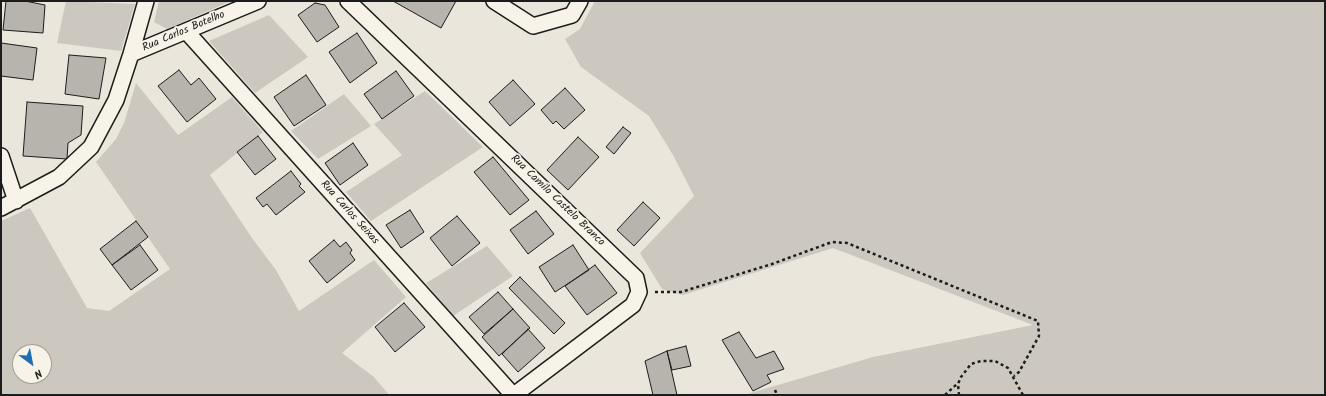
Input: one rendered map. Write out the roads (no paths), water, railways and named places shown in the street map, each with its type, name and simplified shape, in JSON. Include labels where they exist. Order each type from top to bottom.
[{"type":"street","points":[[1,208],[59,177],[91,148],[116,100],[146,1]]},
{"type":"street","name":"Rua Carlos Botelho","points":[[131,54],[258,1]]},
{"type":"street","name":"Rua Camilo Castelo Branco","points":[[348,1],[636,278],[640,292],[633,305],[513,395]]},
{"type":"street","points":[[494,1],[533,26],[572,15],[580,1]]},
{"type":"street","name":"Rua Carlos Seixas","points":[[186,31],[513,395]]},
{"type":"street","points":[[1,156],[16,201]]}]
